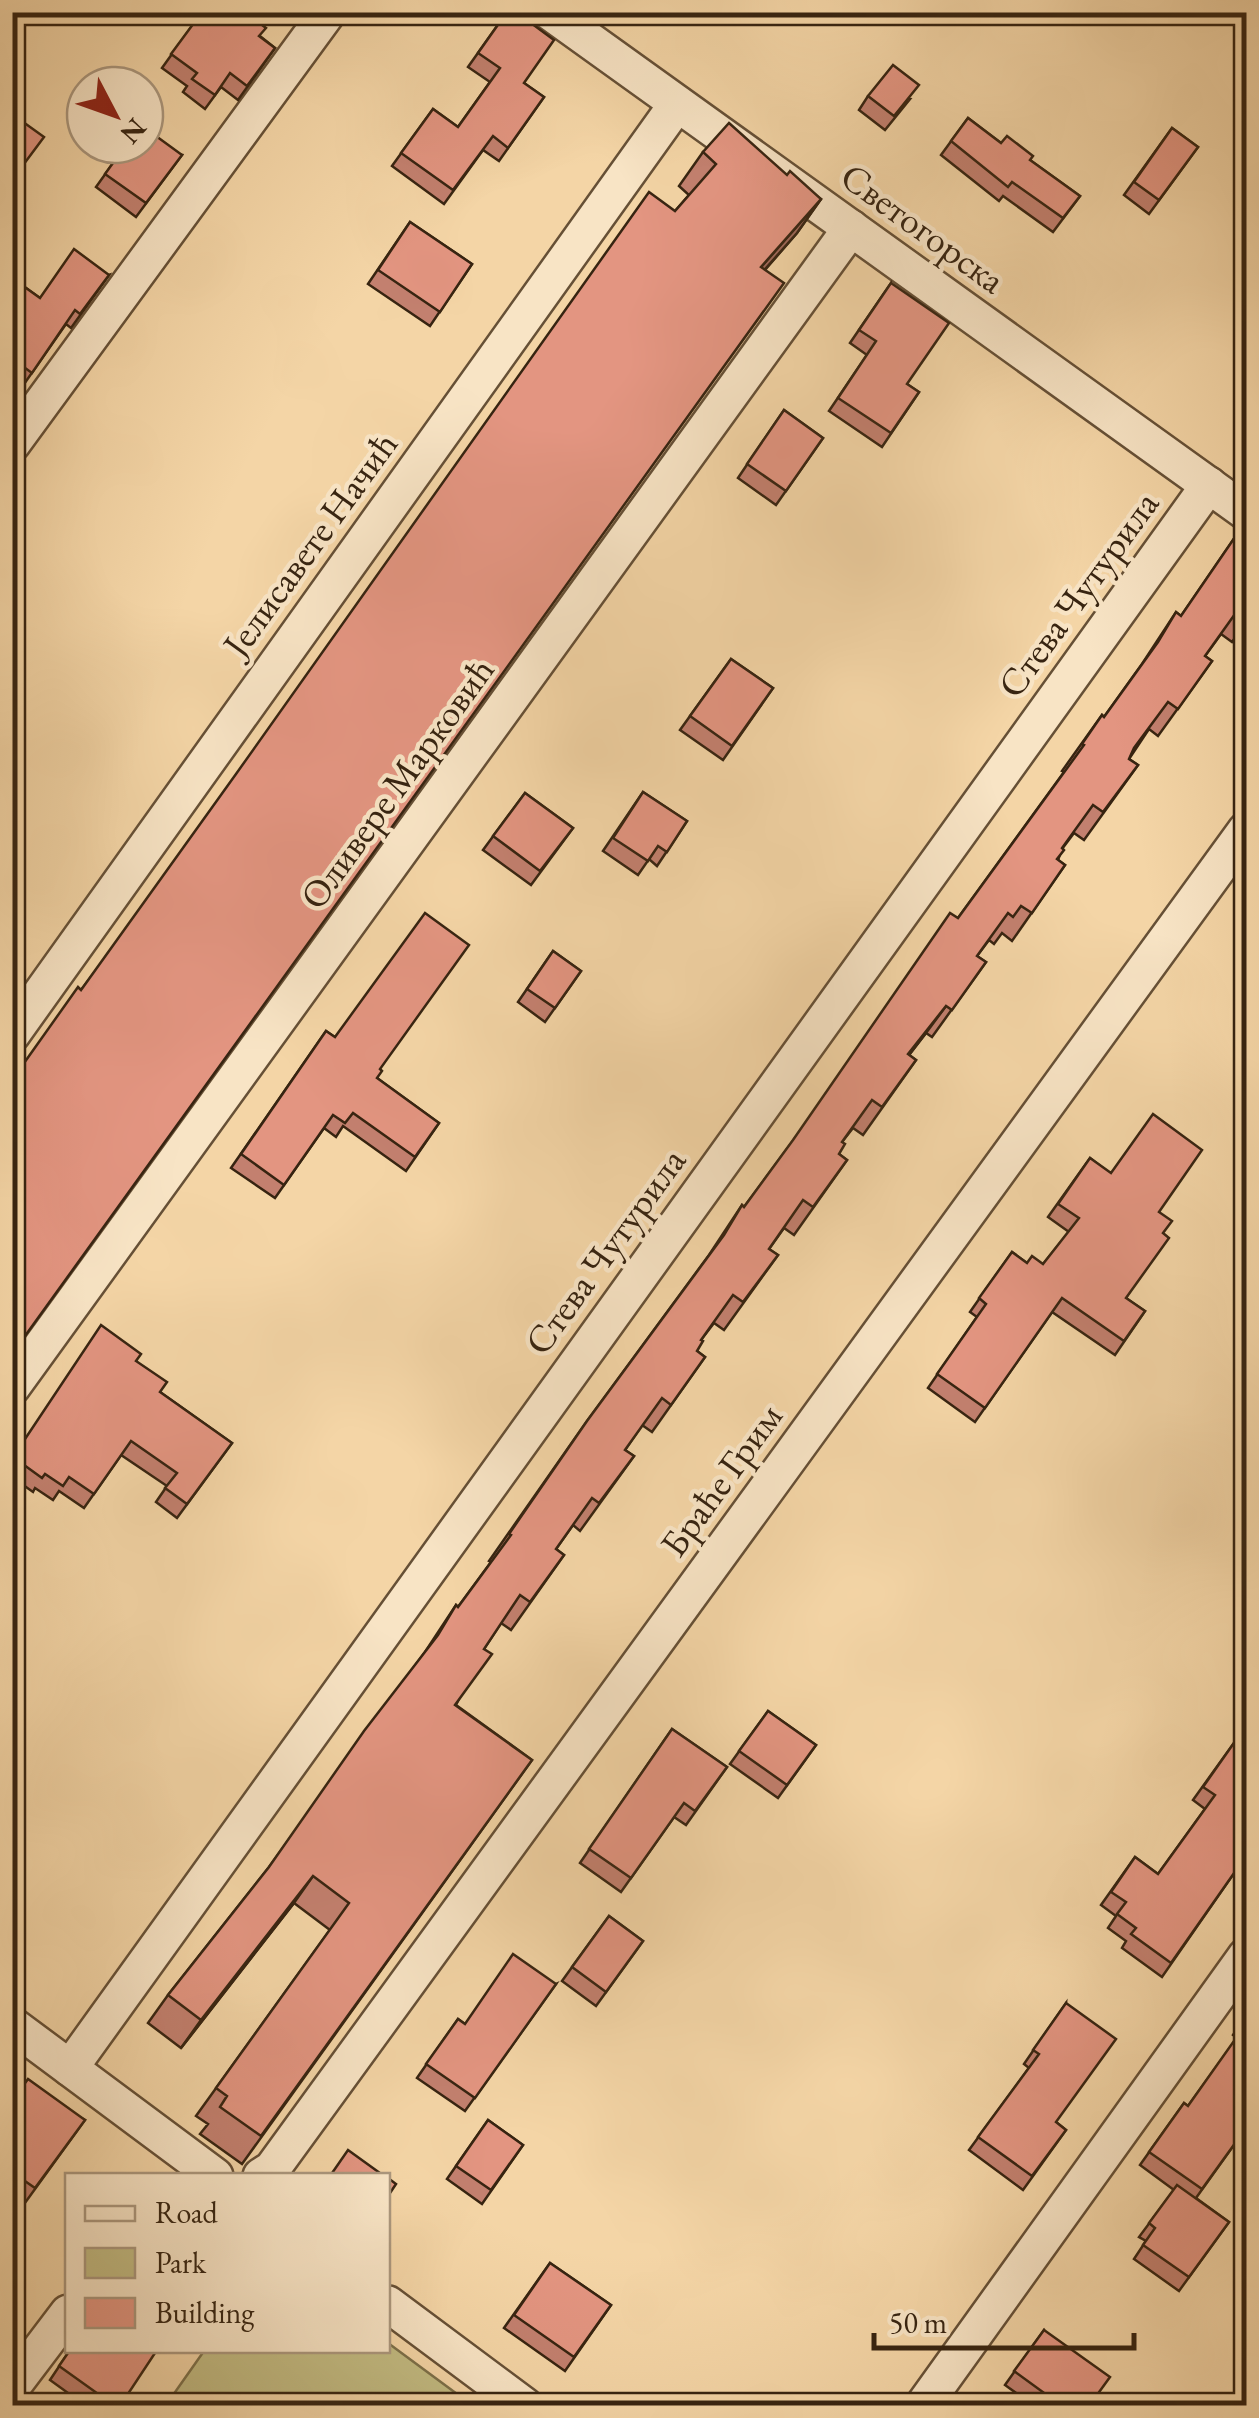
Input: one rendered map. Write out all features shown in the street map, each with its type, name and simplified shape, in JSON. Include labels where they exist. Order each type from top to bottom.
[{"type":"street","points":[[12,444],[328,12]]},
{"type":"street","name":"Светогорска","points":[[550,12],[1246,512]]},
{"type":"street","name":"Јелисавете Начић","points":[[12,1034],[677,104]]},
{"type":"street","name":"Оливере Марковић","points":[[12,1386],[851,228]]},
{"type":"street","name":"Стева Чутурила","points":[[70,2068],[1209,485]]},
{"type":"street","name":"Браће Грим","points":[[266,2173],[1246,830]]},
{"type":"street","points":[[923,2406],[1246,1956]]},
{"type":"street","points":[[12,2025],[70,2068],[179,2165],[205,2173]]},
{"type":"street","points":[[390,2305],[525,2406]]},
{"type":"street","points":[[12,2387],[65,2317]]},
{"type":"green space","points":[[390,2344],[472,2405],[166,2405],[203,2353],[390,2353]]},
{"type":"building","points":[[202,12],[245,12],[266,28],[259,36],[275,48],[247,86],[230,73],[215,95],[192,79],[197,73],[171,54]]},
{"type":"building","points":[[507,12],[516,12],[554,40],[524,83],[544,97],[508,148],[493,136],[453,190],[401,153],[433,109],[458,127],[500,68],[478,53]]},
{"type":"building","points":[[893,65],[919,85],[894,116],[868,96]]},
{"type":"building","points":[[12,114],[44,137],[12,180]]},
{"type":"building","points":[[968,118],[1001,143],[1007,136],[1033,156],[1030,160],[1080,196],[1063,218],[1012,182],[1008,187],[951,141]]},
{"type":"building","points":[[729,123],[787,175],[790,171],[821,199],[761,267],[784,283],[12,1354],[12,1080],[236,774],[649,192],[675,211],[716,164],[703,152]]},
{"type":"building","points":[[1172,128],[1198,147],[1159,200],[1134,182]]},
{"type":"building","points":[[165,143],[182,155],[146,203],[105,174],[112,165],[165,165]]},
{"type":"building","points":[[410,222],[472,264],[440,312],[378,270]]},
{"type":"building","points":[[74,249],[109,275],[80,314],[75,310],[32,373],[21,365],[12,366],[12,278],[40,298]]},
{"type":"building","points":[[891,283],[949,323],[907,384],[919,392],[891,433],[838,398],[876,341],[859,330]]},
{"type":"building","points":[[784,410],[823,438],[786,491],[747,464]]},
{"type":"building","points":[[1246,521],[1246,611],[1240,607],[1205,656],[1212,661],[1178,709],[1168,702],[1134,748],[1129,759],[1138,765],[1103,812],[1093,805],[1062,848],[1057,859],[1065,865],[1032,913],[1021,906],[1013,917],[1008,913],[977,956],[986,962],[952,1010],[946,1006],[908,1054],[916,1060],[882,1107],[872,1100],[842,1142],[845,1144],[839,1154],[847,1160],[813,1207],[803,1200],[769,1249],[778,1255],[743,1302],[733,1295],[701,1340],[697,1351],[705,1357],[671,1405],[662,1398],[625,1450],[634,1456],[599,1503],[592,1498],[556,1549],[564,1555],[530,1602],[520,1595],[484,1649],[492,1654],[455,1705],[532,1760],[261,2136],[220,2107],[227,2096],[216,2088],[349,1903],[313,1876],[201,2020],[168,1995],[269,1867],[364,1731],[511,1535],[587,1421],[793,1140],[950,913],[958,918],[1176,612],[1181,616]]},
{"type":"building","points":[[731,659],[773,688],[732,746],[690,716]]},
{"type":"building","points":[[643,792],[687,821],[667,852],[658,846],[648,861],[613,838]]},
{"type":"building","points":[[525,793],[573,828],[540,871],[493,836]]},
{"type":"building","points":[[425,913],[469,945],[377,1078],[439,1123],[415,1157],[353,1113],[345,1123],[333,1115],[284,1185],[241,1154],[326,1031],[335,1037]]},
{"type":"building","points":[[553,951],[581,971],[555,1008],[527,989]]},
{"type":"building","points":[[1153,1114],[1202,1150],[1159,1212],[1172,1221],[1163,1233],[1169,1238],[1126,1298],[1145,1311],[1124,1341],[1062,1298],[985,1408],[937,1374],[986,1304],[979,1298],[1012,1252],[1027,1263],[1032,1256],[1043,1264],[1079,1218],[1058,1204],[1090,1158],[1111,1173]]},
{"type":"building","points":[[101,1325],[141,1354],[136,1361],[167,1382],[160,1392],[232,1443],[187,1504],[165,1488],[177,1473],[131,1441],[94,1494],[69,1477],[63,1486],[45,1474],[42,1478],[13,1457]]},
{"type":"building","points":[[768,1711],[816,1745],[787,1785],[739,1751]]},
{"type":"building","points":[[672,1729],[727,1767],[695,1811],[684,1803],[631,1878],[589,1849]]},
{"type":"building","points":[[1246,1739],[1246,1856],[1171,1963],[1131,1934],[1136,1928],[1117,1914],[1126,1902],[1111,1892],[1135,1857],[1158,1874],[1215,1795],[1203,1787],[1236,1740],[1242,1745]]},
{"type":"building","points":[[609,1916],[643,1941],[606,1992],[572,1967]]},
{"type":"building","points":[[513,1954],[556,1984],[475,2098],[426,2064],[458,2019],[465,2024]]},
{"type":"building","points":[[1066,2003],[1116,2039],[1056,2122],[1066,2130],[1032,2176],[978,2137],[1039,2054],[1033,2050]]},
{"type":"building","points":[[1246,2024],[1246,2128],[1202,2189],[1149,2152],[1184,2103],[1188,2106]]},
{"type":"building","points":[[12,2078],[23,2086],[28,2079],[85,2120],[35,2188],[12,2172]]},
{"type":"building","points":[[488,2120],[523,2145],[491,2190],[456,2166]]},
{"type":"building","points":[[348,2150],[380,2173],[332,2173]]},
{"type":"building","points":[[1177,2185],[1229,2222],[1189,2277],[1143,2245],[1155,2228],[1149,2223]]},
{"type":"building","points":[[550,2263],[611,2305],[574,2357],[514,2315]]},
{"type":"building","points":[[1044,2330],[1110,2377],[1089,2406],[1062,2406],[1014,2371]]},
{"type":"building","points":[[68,2353],[155,2353],[120,2406],[59,2366]]}]
